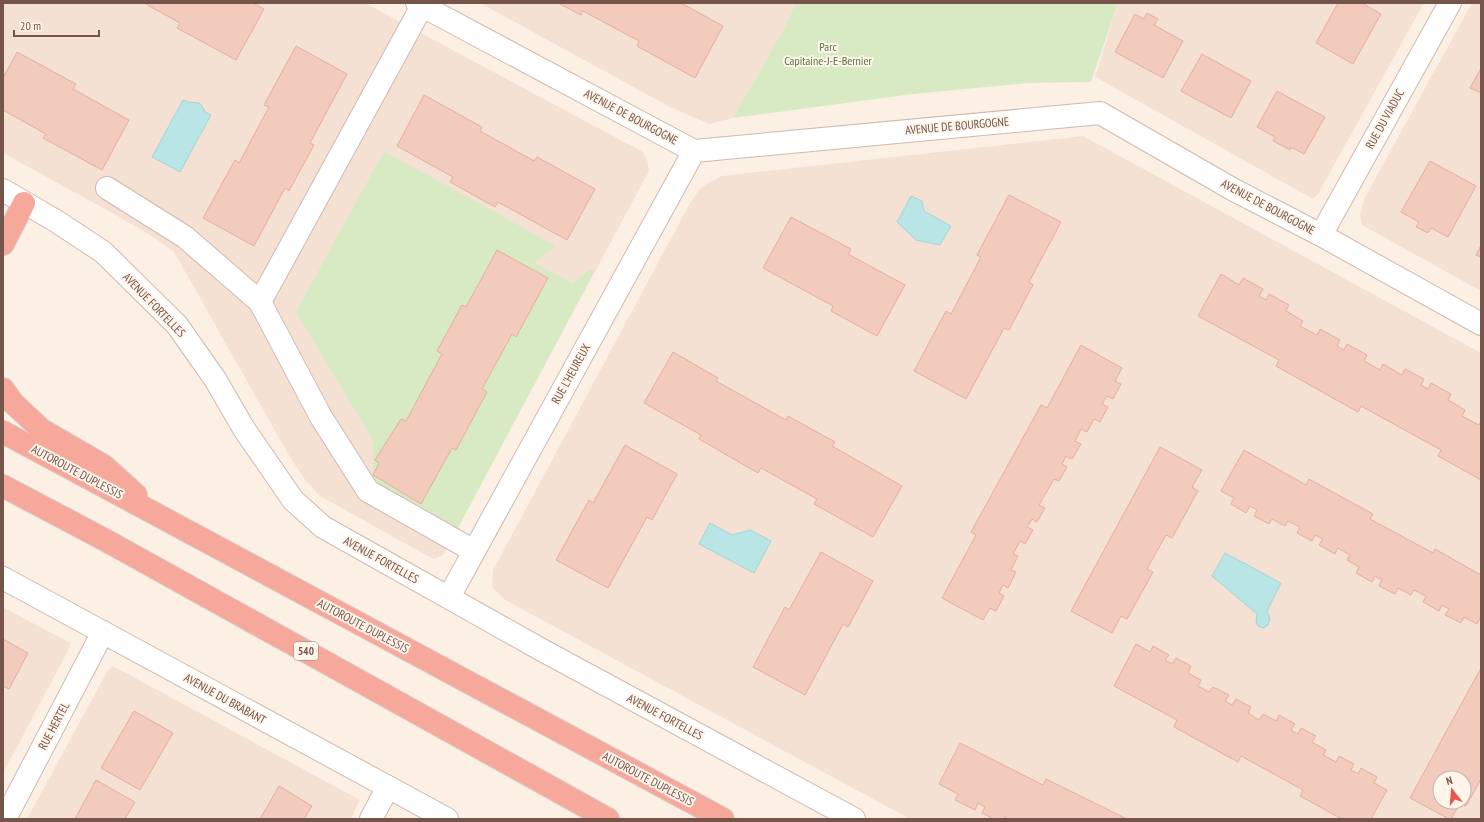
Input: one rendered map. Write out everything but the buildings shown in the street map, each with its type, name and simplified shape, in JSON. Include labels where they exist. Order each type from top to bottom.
[{"type":"highway","points":[[3,244],[24,203]]},
{"type":"highway","points":[[3,389],[13,403],[42,430],[104,466],[159,516]]},
{"type":"highway","name":"AUTOROUTE DUPLESSIS","points":[[3,432],[723,819]]},
{"type":"highway","name":"540","points":[[3,486],[114,545],[608,819]]},
{"type":"street","name":"RUE DU VIADUC","points":[[1321,235],[1450,3]]},
{"type":"street","name":"AVENUE DE BOURGOGNE","points":[[419,4],[694,151],[1100,113],[1234,190],[1321,235],[1481,324]]},
{"type":"street","points":[[260,302],[419,4]]},
{"type":"street","name":"RUE L'HEUREUX","points":[[449,597],[694,151]]},
{"type":"street","points":[[107,188],[185,238],[260,302],[321,417],[368,491],[474,551]]},
{"type":"street","name":"AVENUE FORTELLES","points":[[3,190],[56,221],[102,252],[177,325],[215,379],[244,429],[293,500],[323,528],[542,650],[854,819]]},
{"type":"street","name":"AVENUE DU BRABANT","points":[[3,578],[447,819]]},
{"type":"street","name":"RUE HERTEL","points":[[5,819],[103,632]]},
{"type":"street","points":[[371,819],[388,788]]},
{"type":"shaded area","points":[[3,3],[365,3],[643,152],[648,163],[649,171],[443,555],[434,559],[424,554],[320,496],[306,481],[291,459],[174,252],[150,235],[114,214],[3,153]]},
{"type":"shaded area","points":[[480,3],[796,3],[782,32],[733,118],[709,124],[668,106]]},
{"type":"shaded area","points":[[1118,3],[1424,3],[1318,194],[1313,199],[1095,77]]},
{"type":"shaded area","points":[[1472,3],[1481,3],[1481,291],[1362,225],[1360,215],[1364,199]]},
{"type":"shaded area","points":[[1083,136],[1481,353],[1481,819],[910,819],[505,600],[492,587],[493,570],[690,203],[701,187],[722,176]]},
{"type":"shaded area","points":[[3,607],[70,643],[70,647],[3,773]]},
{"type":"shaded area","points":[[113,666],[360,800],[351,819],[27,819],[108,670]]},
{"type":"green space","name":"Parc Capitaine-J-E-Bernier","points":[[796,3],[1118,3],[1091,82],[1028,83],[913,94],[733,118],[782,32]]},
{"type":"green space","points":[[384,151],[556,246],[534,263],[572,283],[590,270],[595,270],[458,528],[371,481],[373,475],[373,440],[296,312]]},
{"type":"water","points":[[183,100],[199,103],[205,112],[211,115],[180,172],[152,157]]},
{"type":"water","points":[[911,196],[922,201],[924,211],[951,226],[940,245],[916,240],[897,222]]},
{"type":"water","points":[[710,523],[732,535],[750,530],[771,541],[754,573],[699,544]]},
{"type":"water","points":[[1225,553],[1281,583],[1267,611],[1270,619],[1268,625],[1263,628],[1258,626],[1256,622],[1257,614],[1212,576]]}]
